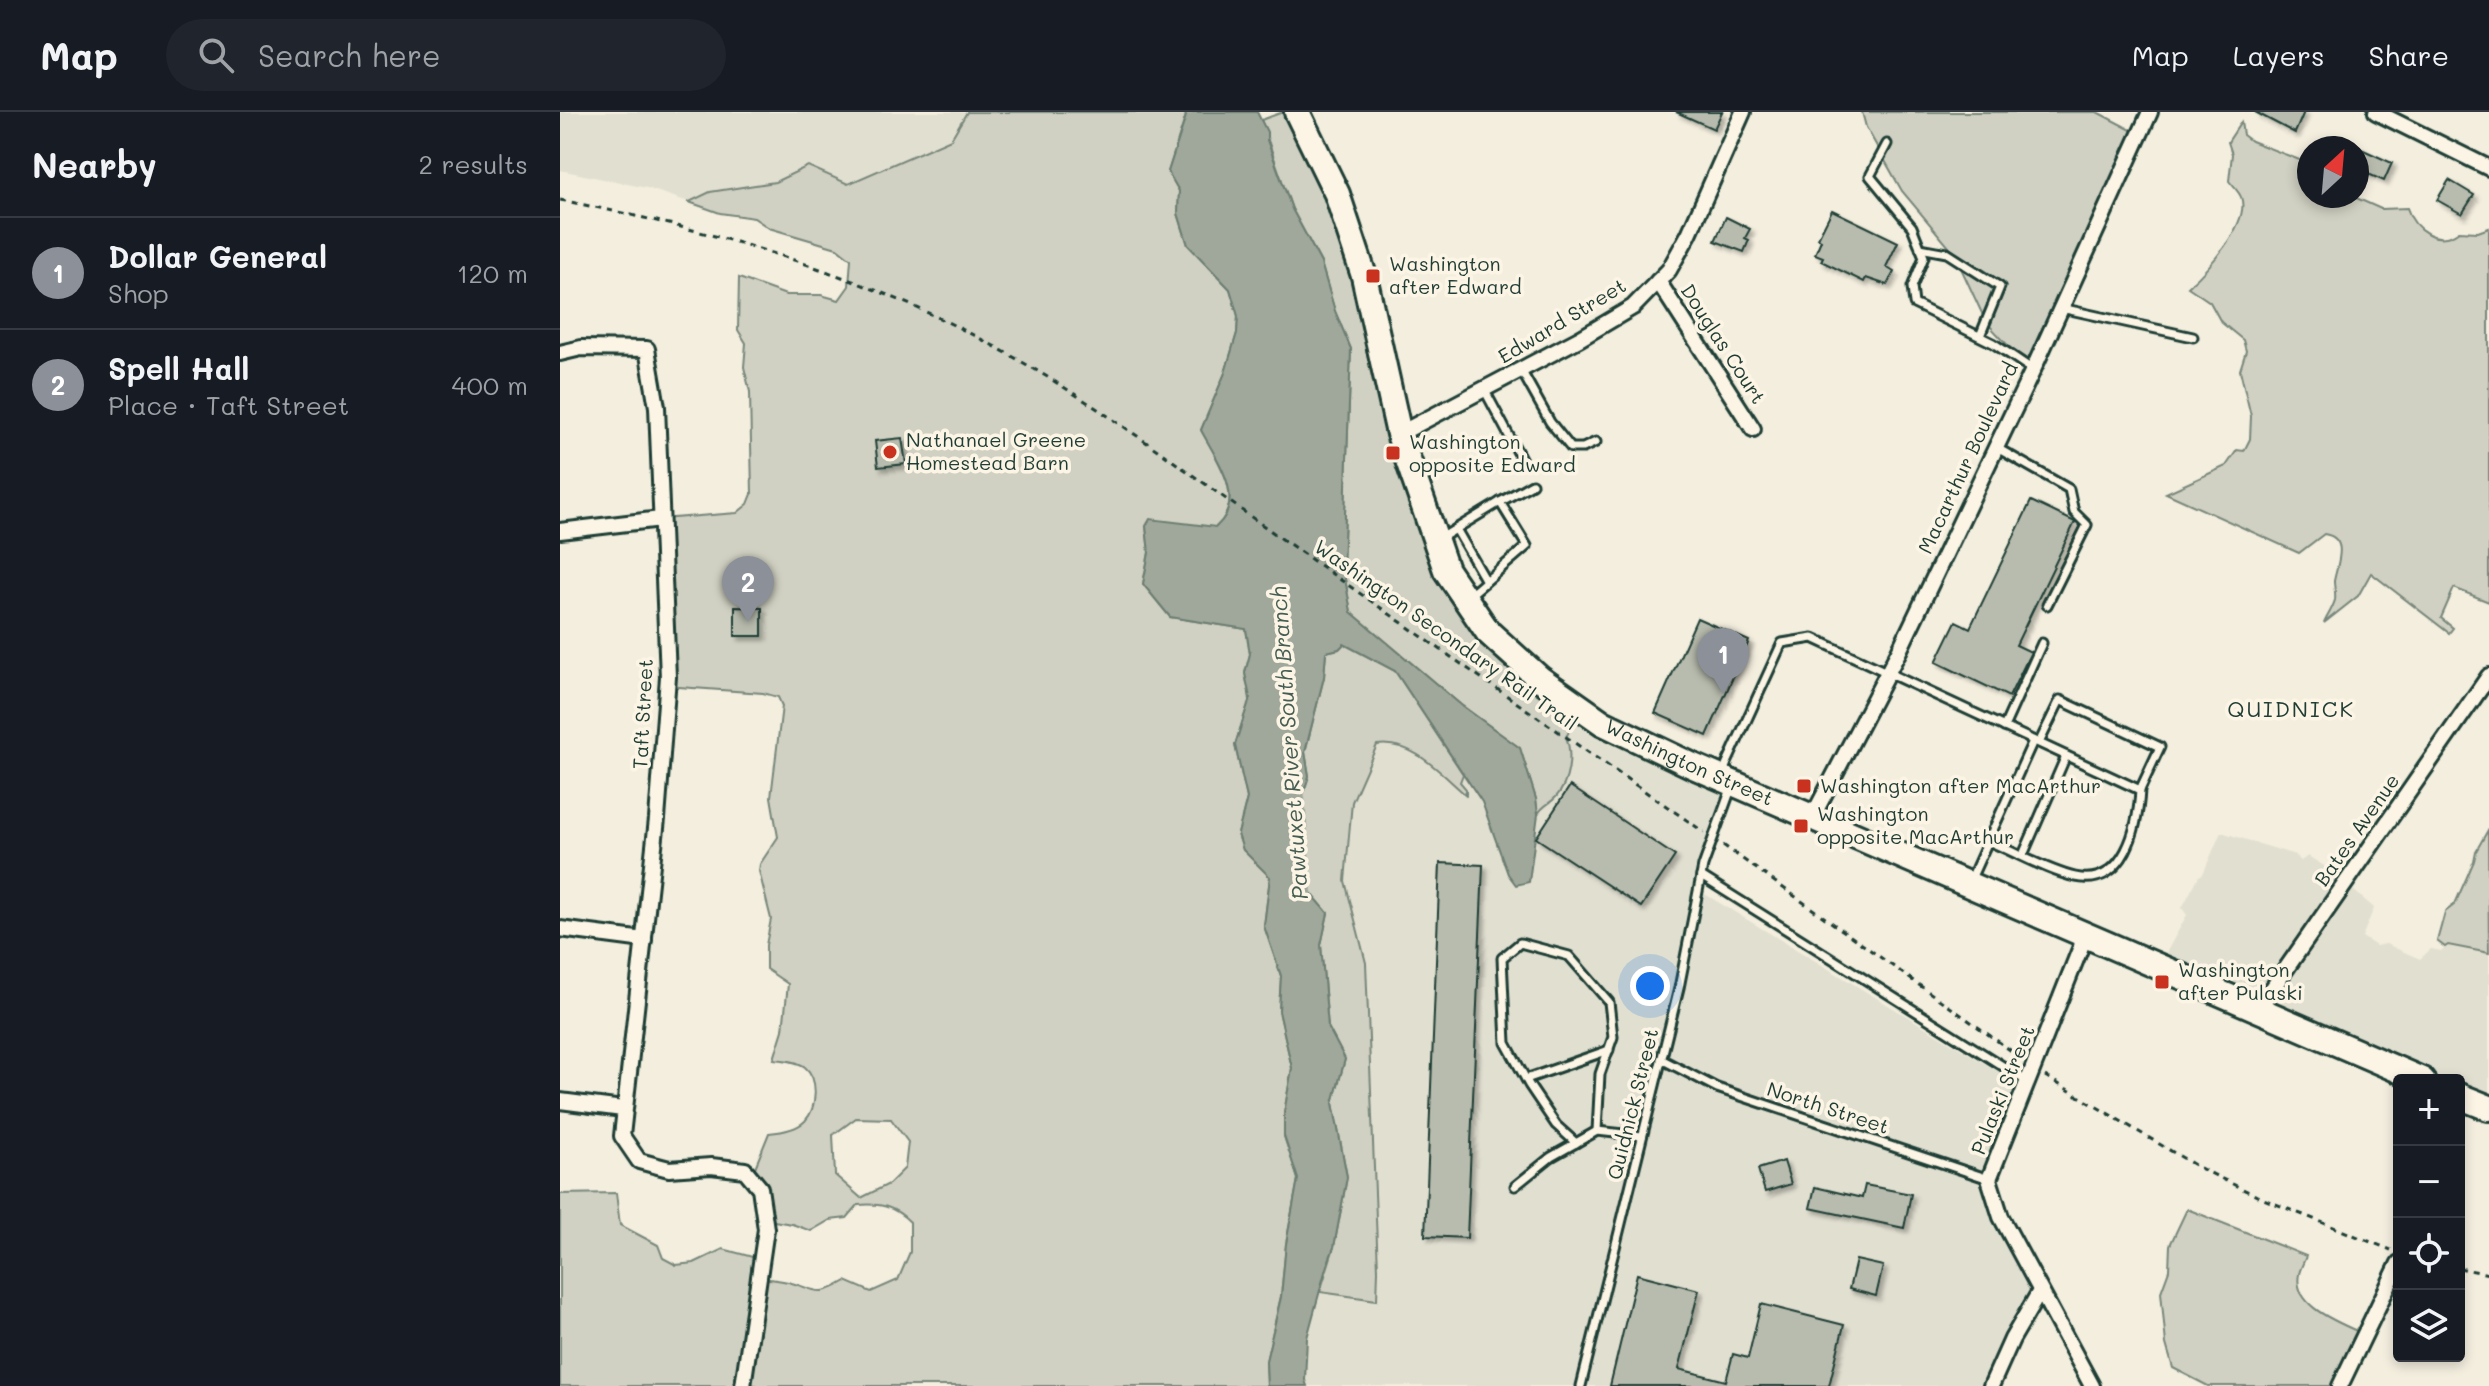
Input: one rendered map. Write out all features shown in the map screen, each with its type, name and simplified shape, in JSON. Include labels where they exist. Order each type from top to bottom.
[{"type":"main road","name":"Washington Street","points":[[1297,112],[1337,194],[1364,276],[1399,434],[1446,535],[1446,570],[1488,632],[1539,678],[1603,723],[1727,781],[2408,1074]]},
{"type":"main road","points":[[2465,1100],[2489,1108]]},
{"type":"street","name":"Edward Street","points":[[1399,434],[1633,307],[1669,270],[1689,234],[1743,112]]},
{"type":"street","name":"Macarthur Boulevard","points":[[1813,816],[1887,674],[2033,370],[2150,112]]},
{"type":"street","points":[[2376,112],[2489,168]]},
{"type":"street","name":"Douglas Court","points":[[1658,281],[1753,429]]},
{"type":"street","name":"Taft Street","points":[[560,353],[581,348],[647,349],[657,407],[668,677],[635,1032],[622,1136],[639,1161],[669,1169],[711,1166],[745,1170],[760,1188],[766,1229],[743,1386]]},
{"type":"street","points":[[560,531],[661,519]]},
{"type":"street","name":"Bates Avenue","points":[[2259,1008],[2489,676]]},
{"type":"street","points":[[560,929],[644,940]]},
{"type":"street","name":"Pulaski Street","points":[[2086,934],[1989,1179],[2001,1217],[2092,1386]]},
{"type":"street","points":[[560,1101],[623,1109]]},
{"type":"street","points":[[2340,1386],[2393,1276]]},
{"type":"street","points":[[1991,1386],[2012,1339],[2040,1291]]},
{"type":"lane","points":[[1887,144],[1870,176],[1912,227],[1924,257],[1912,287],[1914,304],[1980,336],[2033,370]]},
{"type":"lane","points":[[1920,248],[1947,253],[2000,287],[1980,336]]},
{"type":"lane","points":[[2061,308],[2193,337]]},
{"type":"lane","points":[[1521,370],[1550,422],[1571,448],[1583,448],[1596,442]]},
{"type":"lane","points":[[1484,389],[1522,460]]},
{"type":"lane","points":[[1995,447],[2069,489],[2074,512],[2087,525],[2047,605]]},
{"type":"lane","points":[[1486,581],[1446,535],[1532,484]]},
{"type":"lane","points":[[1465,599],[1527,546],[1500,502]]},
{"type":"lane","name":"Quidnick Street","points":[[1581,1386],[1679,988],[1701,876],[1714,839],[1727,781],[1782,643],[1813,638],[1887,674]]},
{"type":"lane","points":[[2004,727],[2042,643]]},
{"type":"lane","points":[[1887,674],[2140,790]]},
{"type":"lane","points":[[1969,884],[1988,841],[2036,742],[2060,700],[2160,747],[2140,790],[2139,814],[2132,837],[2121,859],[2109,872],[2085,878],[2073,877],[1988,841]]},
{"type":"lane","points":[[2023,855],[2066,756]]},
{"type":"lane","points":[[1701,876],[2031,1075]]},
{"type":"lane","points":[[1576,1143],[1556,1125],[1506,1043],[1502,958],[1520,943],[1569,956],[1609,1002],[1613,1037],[1600,1074],[1597,1131]]},
{"type":"lane","points":[[1526,1079],[1609,1050]]},
{"type":"lane","name":"North Street","points":[[1661,1059],[1717,1088],[1989,1179]]},
{"type":"lane","points":[[1515,1186],[1551,1157],[1597,1131],[1642,1136]]},
{"type":"path","name":"Washington Secondary Rail Trail","points":[[560,200],[717,235],[868,287],[991,344],[1054,381],[1186,470],[1714,839],[2031,1075],[2198,1167],[2275,1204],[2393,1250]]},
{"type":"path","points":[[2465,1269],[2489,1274]]},
{"type":"shaded area","points":[[560,112],[967,112],[951,139],[848,184],[808,166],[775,182],[710,192],[689,202],[647,188],[560,170]]},
{"type":"shaded area","points":[[967,112],[1184,112],[1186,115],[1168,172],[1179,191],[1178,213],[1188,245],[1230,289],[1238,316],[1237,333],[1225,373],[1201,430],[1226,479],[1229,504],[1225,516],[1216,527],[1146,527],[1149,552],[1143,584],[1170,617],[1246,629],[1250,654],[1245,673],[1250,698],[1235,745],[1247,798],[1238,834],[1243,850],[1270,877],[1264,926],[1281,976],[1279,1011],[1292,1068],[1284,1113],[1284,1136],[1298,1179],[1286,1244],[1281,1296],[1266,1361],[1267,1386],[758,1386],[746,1383],[745,1386],[560,1386],[560,1194],[616,1193],[620,1225],[658,1245],[663,1258],[676,1265],[694,1263],[723,1249],[760,1259],[761,1278],[817,1291],[828,1290],[846,1281],[871,1292],[898,1280],[910,1252],[910,1222],[898,1212],[880,1205],[858,1205],[847,1218],[830,1220],[811,1231],[768,1220],[752,1175],[769,1133],[793,1128],[805,1121],[815,1094],[813,1079],[805,1067],[774,1059],[783,1030],[788,984],[766,969],[771,919],[759,871],[760,864],[778,837],[771,797],[782,706],[778,697],[763,693],[665,686],[661,519],[737,513],[748,504],[752,494],[750,392],[744,367],[746,343],[738,330],[739,278],[786,295],[821,295],[839,300],[849,286],[851,259],[837,248],[769,228],[754,218],[720,213],[689,202],[710,192],[775,182],[808,166],[848,184],[951,139]],"holes":[[[856,1118],[891,1119],[908,1142],[905,1168],[889,1184],[861,1198],[835,1175],[833,1135]]]},
{"type":"shaded area","points":[[1283,112],[1299,112],[1331,177],[1399,431],[1465,599],[1582,708],[1566,737],[1569,760],[1567,777],[1556,797],[1538,814],[1520,748],[1461,705],[1351,612],[1343,568],[1351,349],[1335,312],[1321,263],[1292,209],[1261,120]]},
{"type":"shaded area","points":[[1862,112],[2097,112],[2139,134],[2033,367],[1986,322],[1954,253],[1902,191],[1866,127]]},
{"type":"shaded area","points":[[2241,122],[2243,135],[2251,141],[2297,159],[2297,208],[2369,208],[2369,204],[2381,209],[2407,208],[2415,223],[2435,237],[2489,228],[2489,602],[2454,588],[2441,618],[2453,628],[2449,633],[2371,573],[2358,596],[2324,623],[2335,600],[2334,581],[2340,553],[2332,536],[2324,534],[2299,553],[2166,493],[2226,466],[2237,450],[2244,451],[2250,439],[2251,416],[2240,370],[2246,351],[2243,340],[2221,322],[2210,302],[2188,287],[2225,246],[2239,220],[2241,197],[2229,181],[2232,154],[2228,142]]},
{"type":"shaded area","points":[[1344,644],[1395,671],[1463,774],[1460,782],[1466,789],[1466,795],[1414,753],[1390,745],[1377,745],[1352,802],[1345,881],[1366,963],[1377,1300],[1320,1292],[1334,1247],[1347,1177],[1333,1103],[1345,1059],[1328,1027],[1321,945],[1328,913],[1301,881],[1292,861],[1291,845],[1297,812],[1309,776],[1305,752],[1324,677],[1326,652],[1339,649]]},
{"type":"shaded area","points":[[1582,708],[1733,784],[1703,867],[1700,888],[1703,893],[2022,1086],[1991,1182],[2040,1286],[1991,1386],[1307,1386],[1307,1338],[1320,1292],[1376,1300],[1366,963],[1345,881],[1352,802],[1377,745],[1391,743],[1418,755],[1465,794],[1460,782],[1463,774],[1482,802],[1508,874],[1529,882],[1538,814],[1543,805],[1555,800],[1565,737]]},
{"type":"shaded area","points":[[2488,830],[2489,953],[2445,947],[2437,941],[2445,912],[2455,904],[2476,851]]},
{"type":"shaded area","points":[[2221,832],[2295,855],[2301,861],[2308,856],[2345,879],[2347,885],[2374,908],[2362,937],[2376,946],[2386,944],[2420,959],[2431,949],[2441,951],[2448,945],[2489,953],[2489,1107],[2465,1097],[2465,1074],[2411,1074],[2160,964],[2187,915],[2182,908],[2203,874]]},
{"type":"shaded area","points":[[2187,1209],[2306,1256],[2299,1274],[2303,1296],[2321,1313],[2365,1335],[2341,1386],[2208,1386],[2173,1368],[2166,1344],[2161,1292],[2169,1270],[2170,1245]]},
{"type":"water","points":[[1184,112],[1257,112],[1267,132],[1267,140],[1292,209],[1321,263],[1335,311],[1351,349],[1343,568],[1351,612],[1461,705],[1520,748],[1538,814],[1529,882],[1516,885],[1508,874],[1482,802],[1395,671],[1344,644],[1339,649],[1326,652],[1324,677],[1305,752],[1309,776],[1297,812],[1291,845],[1292,861],[1301,881],[1328,913],[1321,945],[1328,1027],[1345,1059],[1333,1103],[1347,1177],[1334,1247],[1307,1338],[1307,1386],[1267,1386],[1266,1361],[1281,1297],[1286,1244],[1298,1179],[1284,1136],[1284,1113],[1292,1068],[1279,1011],[1281,976],[1264,926],[1270,877],[1243,850],[1238,834],[1247,798],[1235,745],[1250,698],[1245,673],[1250,654],[1246,629],[1170,617],[1143,584],[1149,553],[1146,526],[1150,519],[1216,527],[1225,516],[1229,504],[1226,479],[1201,430],[1225,373],[1237,333],[1238,316],[1230,289],[1188,245],[1178,213],[1179,191],[1168,172],[1186,116]]},
{"type":"building","points":[[1676,112],[1722,112],[1714,129]]},
{"type":"building","points":[[2255,112],[2304,112],[2295,133]]},
{"type":"building","points":[[2369,152],[2392,163],[2384,181],[2369,174]]},
{"type":"building","points":[[2449,180],[2474,195],[2462,214],[2437,200]]},
{"type":"building","points":[[1832,210],[1898,242],[1886,267],[1894,272],[1887,285],[1866,278],[1864,282],[1821,261],[1823,257],[1815,254],[1821,240],[1818,238]]},
{"type":"building","points":[[1726,217],[1750,229],[1745,238],[1749,240],[1744,252],[1715,241]]},
{"type":"building","name":"Nathanael Greene Homestead Barn","points":[[902,438],[906,464],[878,467],[875,441]]},
{"type":"building","points":[[2031,501],[2075,522],[2016,645],[2031,652],[2009,697],[1936,662],[1956,621],[1970,628]]},
{"type":"building","points":[[735,607],[762,608],[762,636],[735,636]]},
{"type":"building","points":[[1697,618],[1749,641],[1707,736],[1655,713]]},
{"type":"building","points":[[1570,786],[1675,856],[1641,907],[1536,838]]},
{"type":"building","points":[[1440,863],[1483,865],[1467,1238],[1425,1236]]},
{"type":"building","points":[[1784,1161],[1791,1184],[1765,1192],[1758,1169]]},
{"type":"building","points":[[1865,1185],[1911,1194],[1904,1228],[1810,1208],[1815,1187],[1862,1198]]},
{"type":"building","points":[[1856,1260],[1883,1266],[1876,1296],[1849,1289]]},
{"type":"building","points":[[1637,1274],[1699,1290],[1679,1369],[1726,1381],[1733,1354],[1748,1358],[1761,1304],[1844,1325],[1829,1386],[1610,1386]]},
{"type":"waterway","name":"Pawtuxet River South Branch","points":[[1290,798],[1298,906]]},
{"type":"place","name":"Washington after Edward","points":[[1373,276]]},
{"type":"place","name":"Nathanael Greene Homestead Barn","points":[[890,452]]},
{"type":"place","name":"Washington opposite Edward","points":[[1393,453]]},
{"type":"place","name":"Spell Hall","points":[[748,622]]},
{"type":"place","name":"Dollar General","points":[[1723,694]]},
{"type":"place","name":"Washington after MacArthur","points":[[1804,786]]},
{"type":"place","name":"Washington opposite MacArthur","points":[[1801,826]]},
{"type":"place","name":"Washington after Pulaski","points":[[2162,982]]},
{"type":"district","name":"QUIDNICK","points":[[2291,709]]}]
